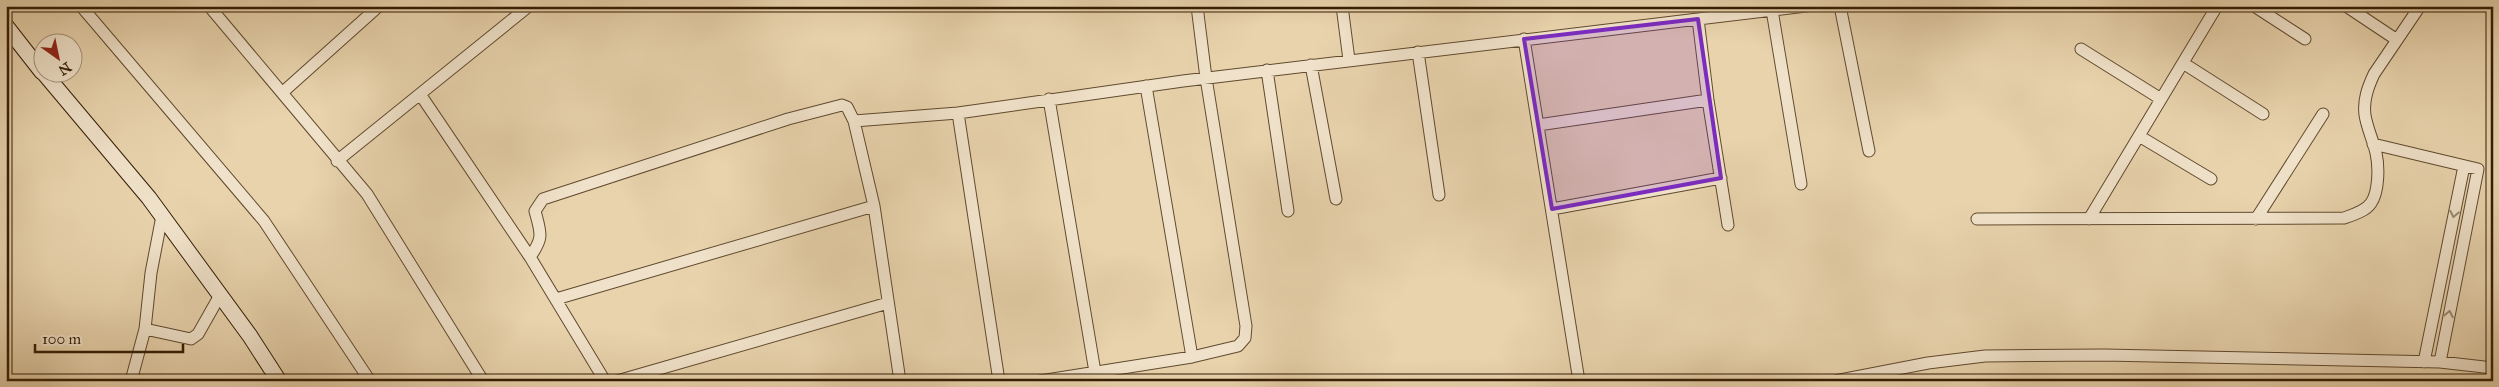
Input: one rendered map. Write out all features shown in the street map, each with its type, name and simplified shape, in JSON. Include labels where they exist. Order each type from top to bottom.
[{"type":"street","points":[[81,6],[264,221],[370,381]]},
{"type":"street","points":[[283,92],[379,6]]},
{"type":"street","points":[[337,161],[529,6]]},
{"type":"street","points":[[1040,381],[1192,357],[1238,346],[1245,338],[1246,326],[1206,78],[1197,6]]},
{"type":"street","points":[[1342,6],[1349,60]]},
{"type":"street","points":[[854,121],[958,113],[1266,70],[1806,6]]},
{"type":"street","points":[[1840,6],[1869,151]]},
{"type":"street","points":[[2089,219],[2217,6]]},
{"type":"street","points":[[2254,6],[2305,39]]},
{"type":"street","points":[[2346,6],[2397,40]]},
{"type":"street","points":[[1977,219],[2344,218],[2364,209],[2371,203],[2376,187],[2377,156],[2365,116],[2365,98],[2374,74],[2420,6]]},
{"type":"street","points":[[214,8],[337,161],[351,173],[367,194],[483,381]]},
{"type":"street","points":[[1772,10],[1801,184]]},
{"type":"street","points":[[1698,19],[1708,100],[1728,225]]},
{"type":"street","points":[[6,26],[32,58]]},
{"type":"street","points":[[1524,39],[1579,381]]},
{"type":"street","points":[[2081,49],[2161,99]]},
{"type":"street","points":[[1418,52],[1439,195]]},
{"type":"street","points":[[2183,64],[2262,114]]},
{"type":"street","points":[[1311,65],[1336,199]]},
{"type":"street","points":[[1266,70],[1288,211]]},
{"type":"street","points":[[51,82],[162,216],[250,336],[279,381]]},
{"type":"street","points":[[1146,86],[1192,357]]},
{"type":"street","points":[[420,94],[530,257],[605,381]]},
{"type":"street","points":[[1049,99],[1096,372]]},
{"type":"street","points":[[1538,125],[1708,100]]},
{"type":"street","points":[[530,257],[542,237],[535,211],[542,199],[788,119],[842,105],[847,107],[854,121],[874,206],[900,381]]},
{"type":"street","points":[[958,113],[999,381]]},
{"type":"street","points":[[2256,219],[2323,114]]},
{"type":"street","points":[[2139,136],[2211,180]]},
{"type":"street","points":[[2373,144],[2478,169],[2440,362]]},
{"type":"street","points":[[2424,362],[2464,166]]},
{"type":"street","points":[[1552,209],[1721,178]]},
{"type":"street","points":[[556,299],[874,206]]},
{"type":"street","points":[[131,381],[145,329],[150,273],[162,216]]},
{"type":"street","points":[[145,329],[191,339],[198,334],[220,297]]},
{"type":"street","points":[[617,381],[888,303]]},
{"type":"street","points":[[1834,381],[1928,363],[1985,356],[2104,355],[2440,362],[2493,368]]},
{"type":"highlighted area","points":[[1698,19],[1721,178],[1552,209],[1524,39]]}]
